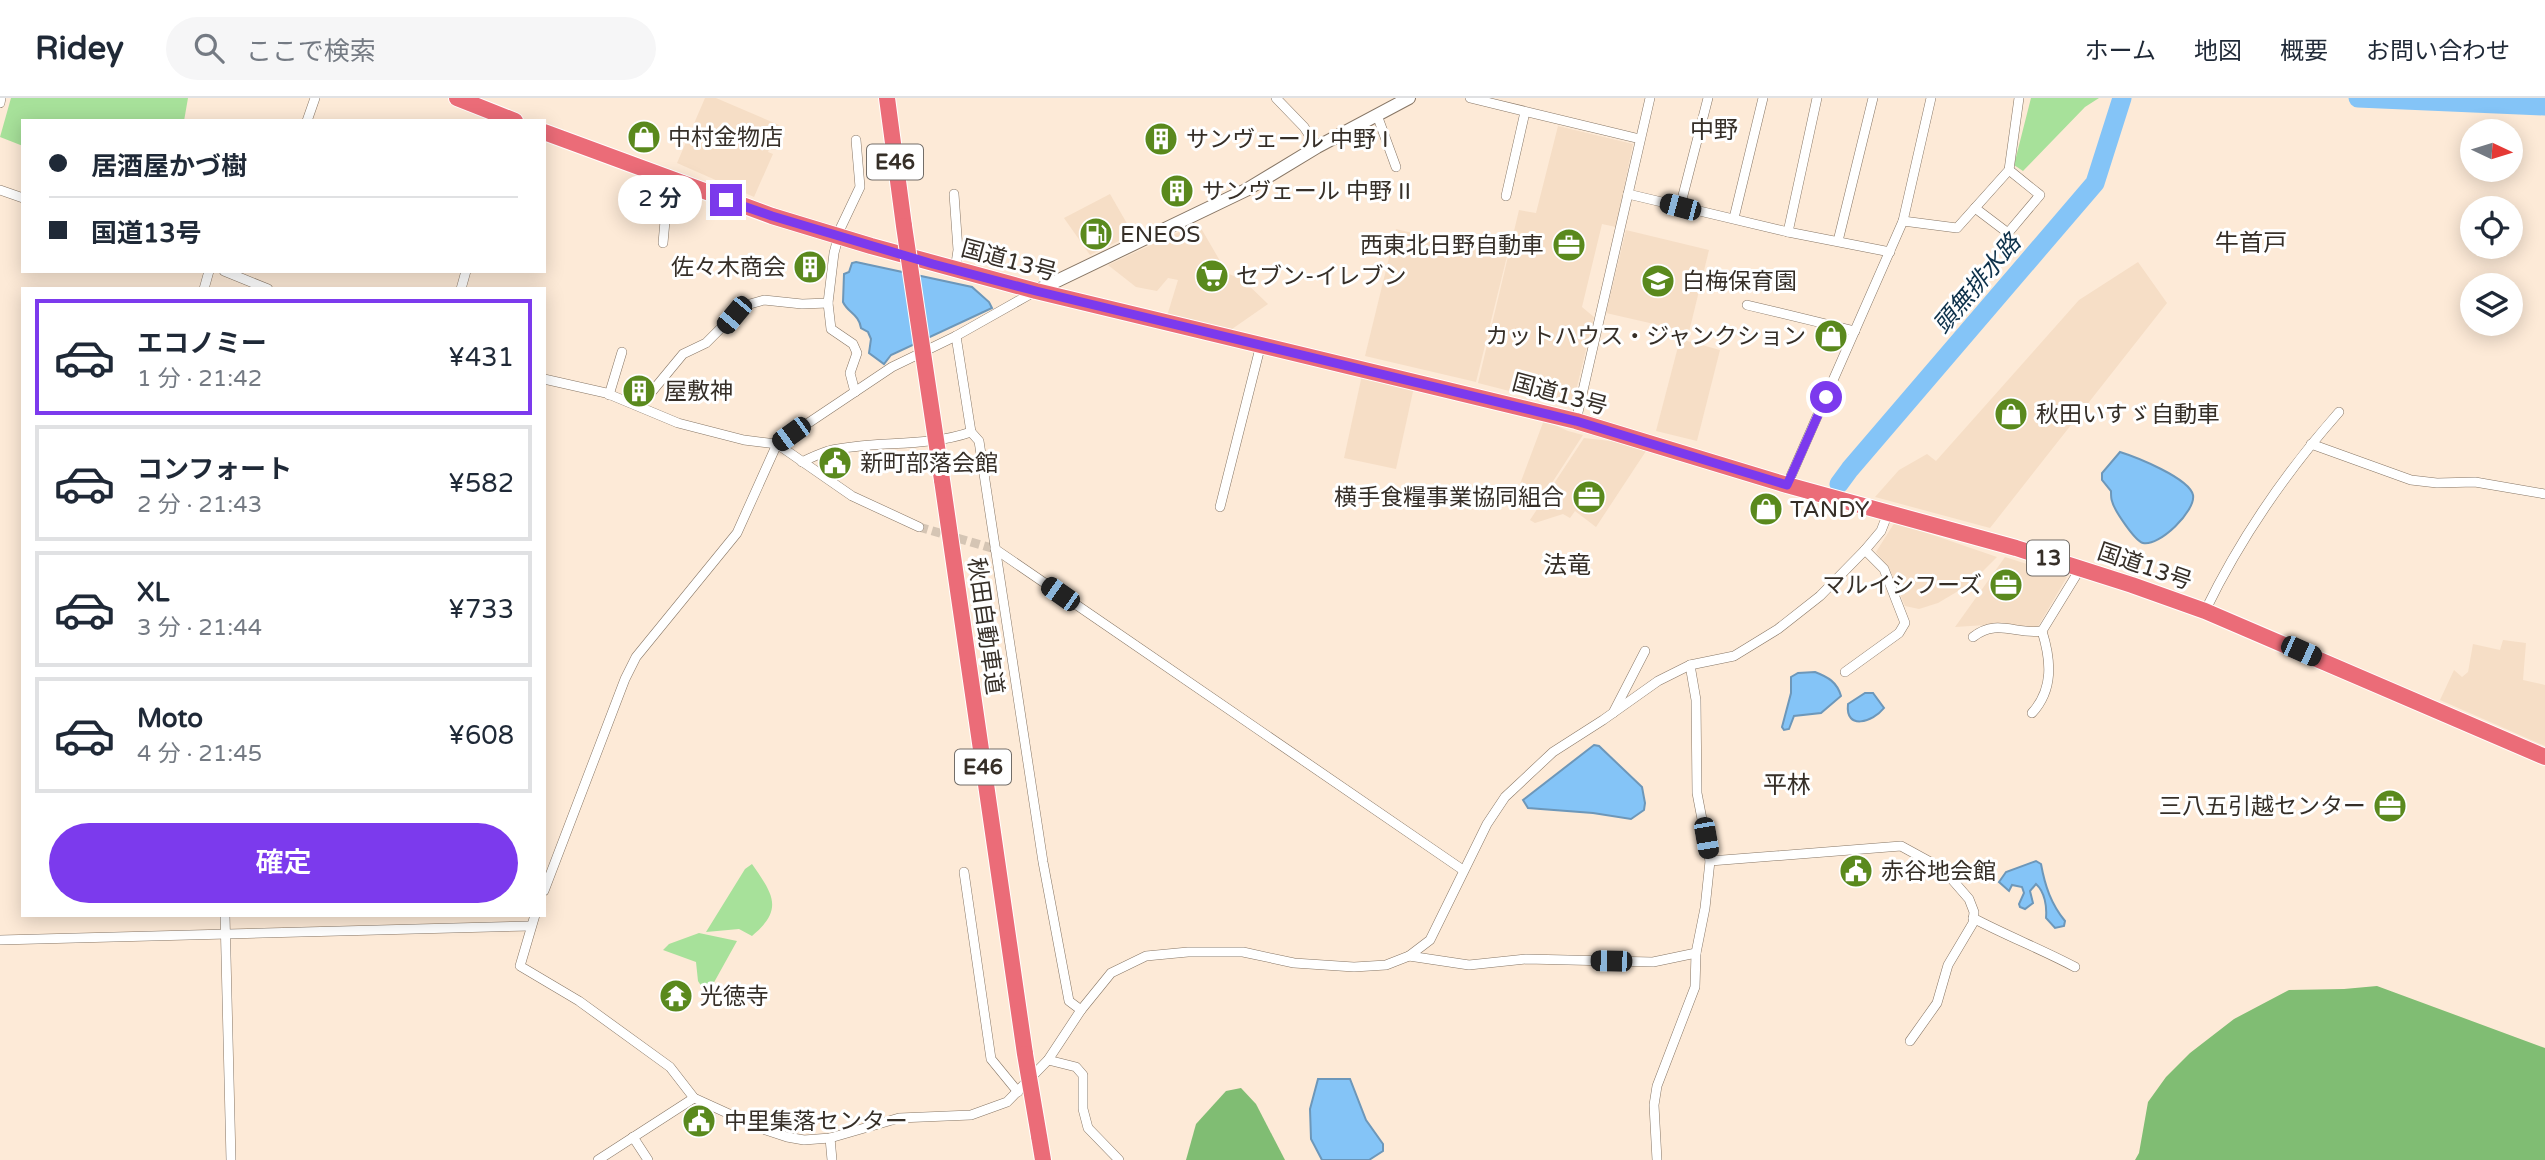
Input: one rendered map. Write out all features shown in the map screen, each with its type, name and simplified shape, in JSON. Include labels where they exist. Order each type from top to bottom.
[{"type":"highway","points":[[457,98],[510,119]]},
{"type":"highway","name":"秋田自動車道","points":[[887,98],[1025,1054],[1043,1160]]},
{"type":"highway","name":"国道13号","points":[[546,133],[772,216],[838,237],[1036,291],[1576,421],[2080,569],[2205,611],[2545,757]]},
{"type":"street","points":[[0,103],[1,98]]},
{"type":"street","points":[[308,119],[315,98]]},
{"type":"street","points":[[1276,98],[1304,127],[1317,147]]},
{"type":"street","points":[[546,886],[625,679],[636,657],[737,533],[777,444],[892,367],[956,336],[1036,291],[1246,190],[1317,147],[1409,98]]},
{"type":"street","points":[[1470,98],[1640,139]]},
{"type":"street","points":[[1576,421],[1650,98]]},
{"type":"street","points":[[1680,207],[1708,98]]},
{"type":"street","points":[[1734,218],[1763,98]]},
{"type":"street","points":[[1788,232],[1817,98]]},
{"type":"street","points":[[1838,242],[1873,98]]},
{"type":"street","points":[[1787,485],[1903,221],[1931,98]]},
{"type":"street","points":[[1903,221],[1956,228],[1975,208],[2009,170],[2019,98]]},
{"type":"street","points":[[1506,196],[1525,112]]},
{"type":"street","points":[[1377,114],[1396,167]]},
{"type":"street","points":[[855,392],[849,373],[857,353],[853,344],[831,329],[828,303],[838,237],[860,187],[861,173],[856,140]]},
{"type":"street","points":[[1975,208],[2008,233],[2040,195],[2009,170]]},
{"type":"street","points":[[663,243],[664,221],[680,183]]},
{"type":"street","points":[[0,190],[21,197]]},
{"type":"street","points":[[954,194],[958,250],[955,270]]},
{"type":"street","points":[[1628,194],[1788,232],[1890,252]]},
{"type":"street","points":[[251,276],[265,287]]},
{"type":"street","points":[[640,407],[683,354],[706,343],[734,315],[750,304],[764,300],[802,304],[828,303]]},
{"type":"street","points":[[1747,305],[1855,331]]},
{"type":"street","points":[[956,336],[971,432],[979,442],[1042,862],[1069,1001],[1081,1010]]},
{"type":"street","points":[[1220,507],[1261,344]]},
{"type":"street","points":[[609,395],[622,352]]},
{"type":"street","points":[[546,379],[609,395],[691,426],[744,440],[777,444],[852,496],[919,527]]},
{"type":"street","points":[[2205,611],[2227,568],[2311,444],[2339,412]]},
{"type":"street","points":[[802,462],[827,452],[916,443],[958,437],[971,432]]},
{"type":"street","points":[[2311,444],[2411,480],[2437,483],[2475,482],[2545,494]]},
{"type":"street","points":[[534,917],[520,967],[579,1000],[670,1067],[694,1098],[760,1128],[804,1140],[830,1138],[900,1118],[971,1115],[1007,1102],[1048,1060],[1081,1010],[1111,973],[1146,956],[1188,952],[1243,952],[1294,963],[1354,967],[1386,965],[1409,956],[1430,940],[1463,870],[1505,797],[1553,752],[1658,681],[1690,665],[1734,656],[1778,629],[1820,596],[1865,550],[1881,531],[1888,513]]},
{"type":"street","points":[[995,549],[1463,870]]},
{"type":"street","points":[[1845,672],[1899,633],[1905,623],[1884,569],[1865,550]]},
{"type":"street","points":[[1973,637],[1983,629],[1994,628],[2012,628],[2030,633],[2042,631],[2080,569]]},
{"type":"street","points":[[2032,712],[2040,704],[2048,681],[2050,655],[2042,631]]},
{"type":"street","points":[[1612,714],[1644,651]]},
{"type":"street","points":[[1657,1160],[1654,1105],[1657,1086],[1695,986],[1696,953],[1705,908],[1710,861],[1697,793],[1696,699],[1690,665]]},
{"type":"street","points":[[1710,861],[1901,846],[1943,869],[1969,899],[1974,912],[1973,918],[1948,965],[1937,1003],[1910,1041]]},
{"type":"street","points":[[964,872],[990,1059],[1017,1092]]},
{"type":"street","points":[[225,917],[231,1160]]},
{"type":"street","points":[[1973,918],[2075,967]]},
{"type":"street","points":[[0,940],[531,926]]},
{"type":"street","points":[[1409,956],[1469,965],[1526,959],[1653,962],[1696,953]]},
{"type":"street","points":[[1048,1060],[1076,1067],[1083,1075],[1083,1109],[1088,1128],[1119,1160]]},
{"type":"street","points":[[598,1160],[694,1098]]},
{"type":"street","points":[[633,1137],[648,1160]]},
{"type":"street","points":[[830,1138],[832,1160]]},
{"type":"shaded area","points":[[705,98],[716,98],[779,125],[768,152],[773,154],[754,197],[677,163]]},
{"type":"shaded area","points":[[1558,126],[1633,144],[1616,227],[1602,224],[1582,307],[1594,317],[1572,407],[1478,383],[1519,210],[1536,213]]},
{"type":"shaded area","points":[[1110,194],[1133,234],[1090,255],[1064,218]]},
{"type":"shaded area","points":[[1198,223],[1227,273],[1243,280],[1268,304],[1232,329],[1167,316],[1178,280],[1168,278],[1157,291],[1136,287],[1108,265]]},
{"type":"shaded area","points":[[1396,229],[1507,256],[1476,382],[1365,356]]},
{"type":"shaded area","name":"白梅保育園","points":[[1626,230],[1709,250],[1689,332],[1606,313]]},
{"type":"shaded area","points":[[2138,262],[2167,303],[1990,528],[1875,497],[1899,470],[1927,454],[1936,461],[2079,300]]},
{"type":"shaded area","points":[[1680,339],[1720,350],[1697,441],[1656,431]]},
{"type":"shaded area","points":[[1362,375],[1414,387],[1396,469],[1344,458]]},
{"type":"shaded area","points":[[1544,420],[1583,435],[1537,506],[1514,500]]},
{"type":"shaded area","points":[[1584,438],[1620,442],[1646,451],[1596,527],[1575,511],[1570,518],[1563,514],[1535,523],[1530,520]]},
{"type":"shaded area","points":[[1895,522],[1997,557],[1970,584],[1938,603],[1919,609],[1905,606],[1890,570],[1876,552]]},
{"type":"shaded area","points":[[2005,557],[2067,577],[2036,630],[2001,624],[1955,627]]},
{"type":"shaded area","points":[[2503,640],[2526,643],[2523,680],[2545,685],[2545,746],[2440,700],[2454,670],[2462,677],[2468,672],[2473,644],[2500,650]]},
{"type":"green space","points":[[11,98],[188,98],[184,119],[21,119],[21,145],[0,137]]},
{"type":"green space","points":[[2031,98],[2099,98],[2085,107],[2023,171],[2014,165]]},
{"type":"green space","points":[[752,864],[772,901],[769,917],[752,936],[739,929],[706,932],[745,869]]},
{"type":"green space","points":[[699,933],[737,941],[707,995],[698,981],[696,962],[663,950],[669,944]]},
{"type":"green space","points":[[2377,986],[2545,1048],[2545,1160],[2135,1160],[2139,1153],[2148,1102],[2166,1077],[2190,1053],[2234,1019],[2289,990]]},
{"type":"green space","points":[[1241,1088],[1256,1104],[1285,1160],[1186,1160],[1196,1124],[1226,1091]]},
{"type":"water","points":[[852,263],[972,287],[992,308],[891,355],[884,364],[869,353],[871,339],[868,332],[861,328],[843,302],[844,274],[849,272]]},
{"type":"water","points":[[2120,452],[2172,475],[2189,488],[2193,495],[2189,510],[2183,518],[2167,534],[2150,543],[2139,541],[2130,531],[2111,499],[2111,491],[2102,480],[2102,473]]},
{"type":"water","points":[[1815,672],[1831,681],[1841,696],[1821,713],[1794,716],[1789,729],[1784,730],[1782,727],[1791,693],[1791,677],[1798,673]]},
{"type":"water","points":[[1865,693],[1873,693],[1884,708],[1867,720],[1855,721],[1848,712],[1848,704]]},
{"type":"water","points":[[1594,745],[1599,746],[1642,787],[1644,810],[1631,819],[1528,808],[1523,800]]},
{"type":"water","points":[[2036,861],[2041,864],[2049,894],[2065,921],[2064,926],[2055,928],[2046,918],[2045,900],[2036,884],[2030,891],[2033,903],[2025,909],[2019,904],[2024,893],[2022,887],[2012,885],[2009,891],[1999,882],[2006,872]]},
{"type":"water","points":[[1318,1079],[1350,1079],[1366,1120],[1383,1144],[1383,1151],[1369,1160],[1322,1160],[1311,1139],[1310,1109]]},
{"type":"waterway","name":"頭無排水路","points":[[1839,484],[2095,183],[2122,98]]},
{"type":"waterway","name":"頭無排水路","points":[[2358,98],[2545,106]]},
{"type":"tunnel","points":[[919,527],[995,549]]},
{"type":"place","name":"中村金物店","points":[[644,137]]},
{"type":"place","name":"サンヴェール 中野 I","points":[[1161,139]]},
{"type":"place","name":"サンヴェール 中野 II","points":[[1177,191]]},
{"type":"place","name":"ENEOS","points":[[1096,234]]},
{"type":"place","name":"西東北日野自動車","points":[[1569,245]]},
{"type":"place","name":"佐々木商会","points":[[810,267]]},
{"type":"place","name":"セブン-イレブン","points":[[1212,276]]},
{"type":"place","name":"白梅保育園","points":[[1658,281]]},
{"type":"place","name":"カットハウス・ジャンクション","points":[[1831,336]]},
{"type":"place","name":"屋敷神","points":[[639,391]]},
{"type":"place","name":"秋田いすゞ自動車","points":[[2011,414]]},
{"type":"place","name":"新町部落会館","points":[[835,463]]},
{"type":"place","name":"横手食糧事業協同組合","points":[[1589,497]]},
{"type":"place","name":"TANDY","points":[[1766,509]]},
{"type":"place","name":"マルイシフーズ","points":[[2006,585]]},
{"type":"place","name":"三八五引越センター","points":[[2390,806]]},
{"type":"place","name":"赤谷地会館","points":[[1856,871]]},
{"type":"place","name":"光徳寺","points":[[676,996]]},
{"type":"place","name":"中里集落センター","points":[[699,1121]]},
{"type":"district","name":"中野","points":[[1714,130]]},
{"type":"district","name":"牛首戸","points":[[2251,243]]},
{"type":"district","name":"法竜","points":[[1567,565]]},
{"type":"district","name":"平林","points":[[1787,785]]},
{"type":"route","points":[[726,200],[933,264],[1576,421],[1787,485],[1826,397]]}]
